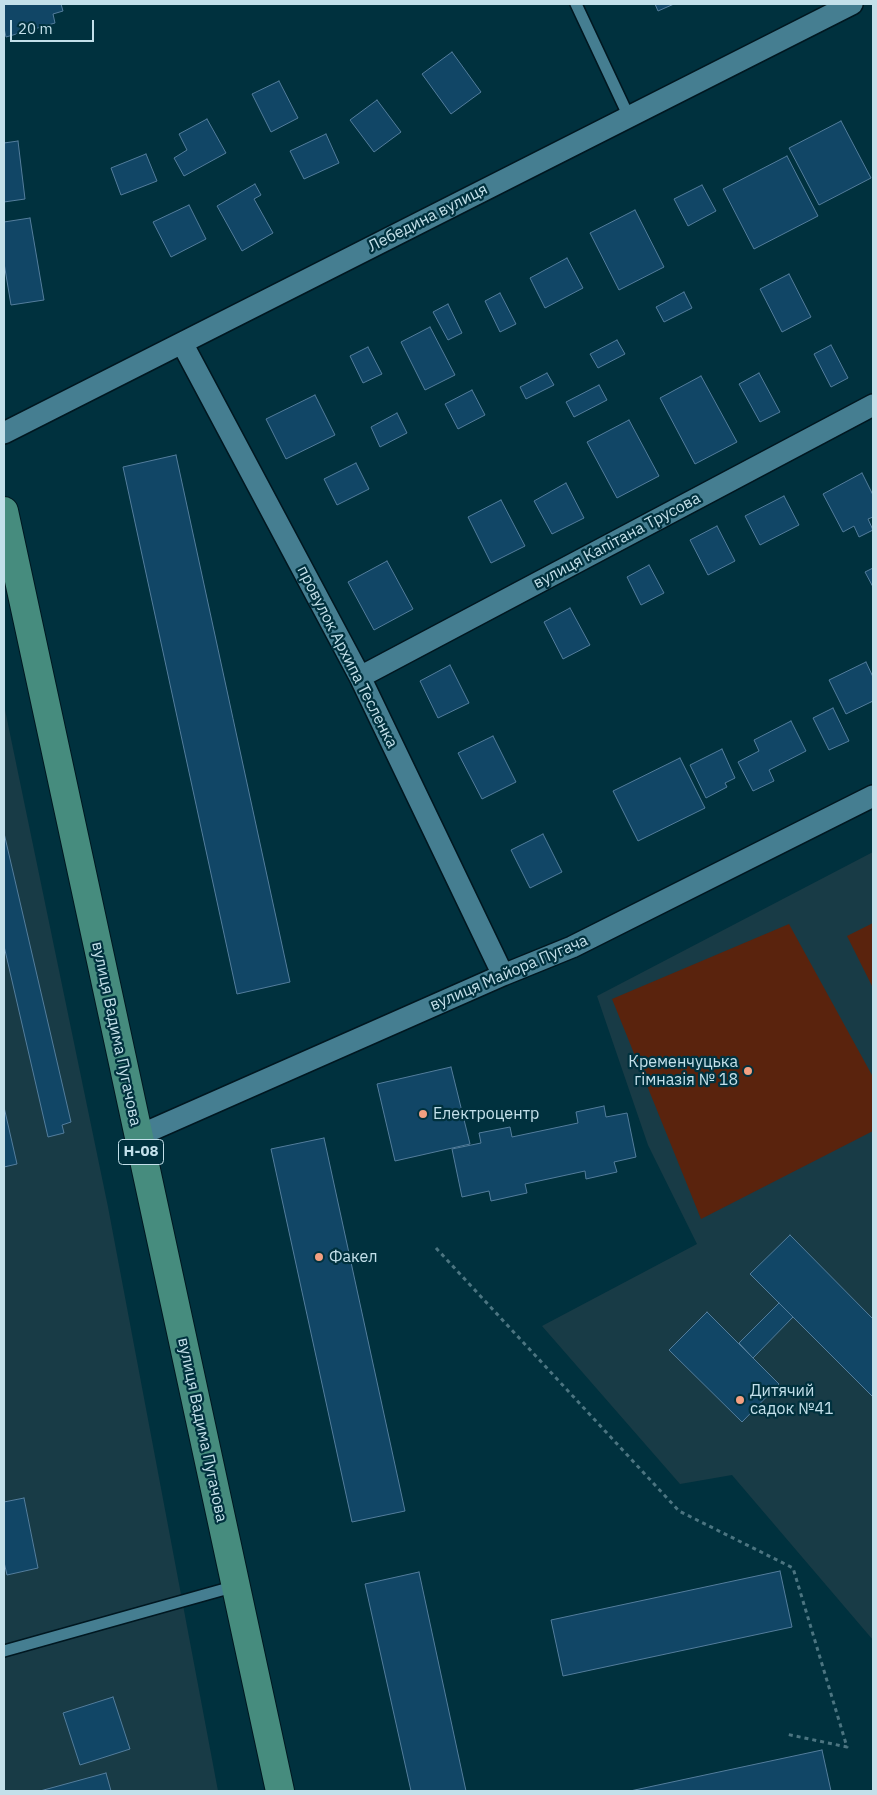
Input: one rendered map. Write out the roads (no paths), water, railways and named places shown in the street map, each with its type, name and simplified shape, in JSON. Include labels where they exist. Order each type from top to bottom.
[{"type":"main road","name":"вулиця Вадима Пугачова","points":[[4,512],[280,1791]]},
{"type":"street","name":"Лебедина вулиця","points":[[4,433],[852,4]]},
{"type":"street","name":"провулок Архипа Тесленка","points":[[182,343],[360,677],[503,974]]},
{"type":"street","name":"вулиця Капітана Трусова","points":[[360,677],[873,405]]},
{"type":"street","name":"вулиця Майора Пугача","points":[[138,1136],[503,974],[572,947],[873,796]]},
{"type":"lane","points":[[576,4],[629,117]]},
{"type":"lane","points":[[4,1652],[236,1586]]},
{"type":"place","name":"Кременчуцька гімназія № 18","points":[[748,1071]]},
{"type":"place","name":"Електроцентр","points":[[423,1114]]},
{"type":"place","name":"Факел","points":[[319,1257]]},
{"type":"place","name":"Дитячий садок №41","points":[[740,1400]]}]
